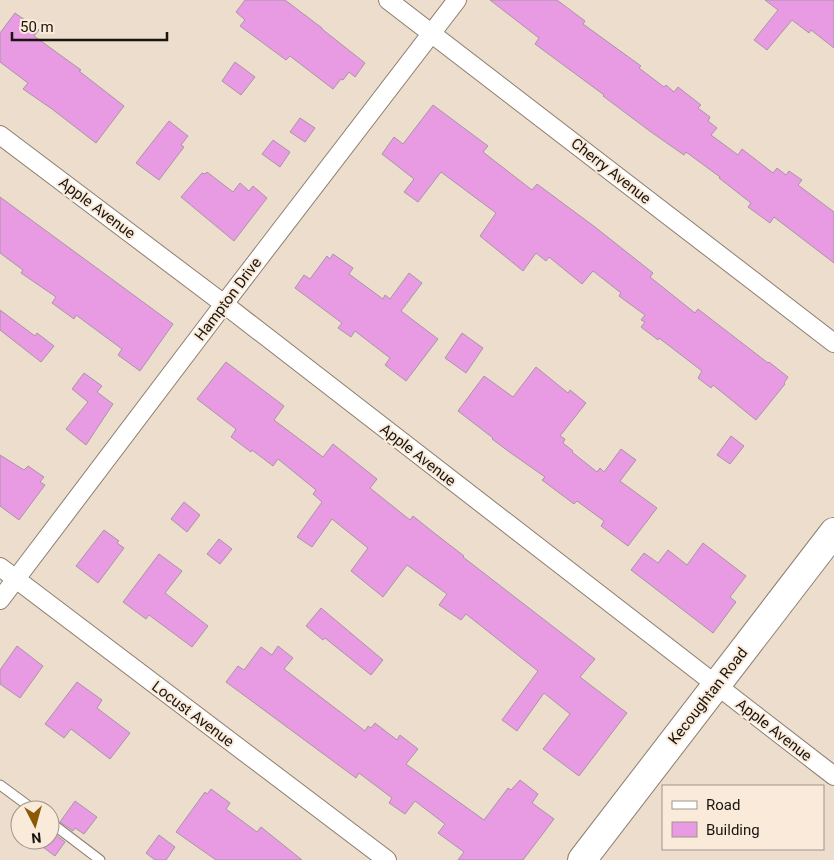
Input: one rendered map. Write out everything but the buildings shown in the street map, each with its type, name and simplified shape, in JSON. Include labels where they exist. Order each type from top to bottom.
[{"type":"main road","name":"Kecoughtan Road","points":[[582,860],[834,532]]},
{"type":"street","name":"Cherry Avenue","points":[[388,0],[834,343]]},
{"type":"street","name":"Hampton Drive","points":[[0,600],[457,0]]},
{"type":"street","name":"Apple Avenue","points":[[0,135],[224,304],[834,776]]},
{"type":"street","name":"Locust Avenue","points":[[0,567],[387,860]]},
{"type":"lane","points":[[0,785],[20,800]]},
{"type":"lane","points":[[60,830],[100,860]]}]
